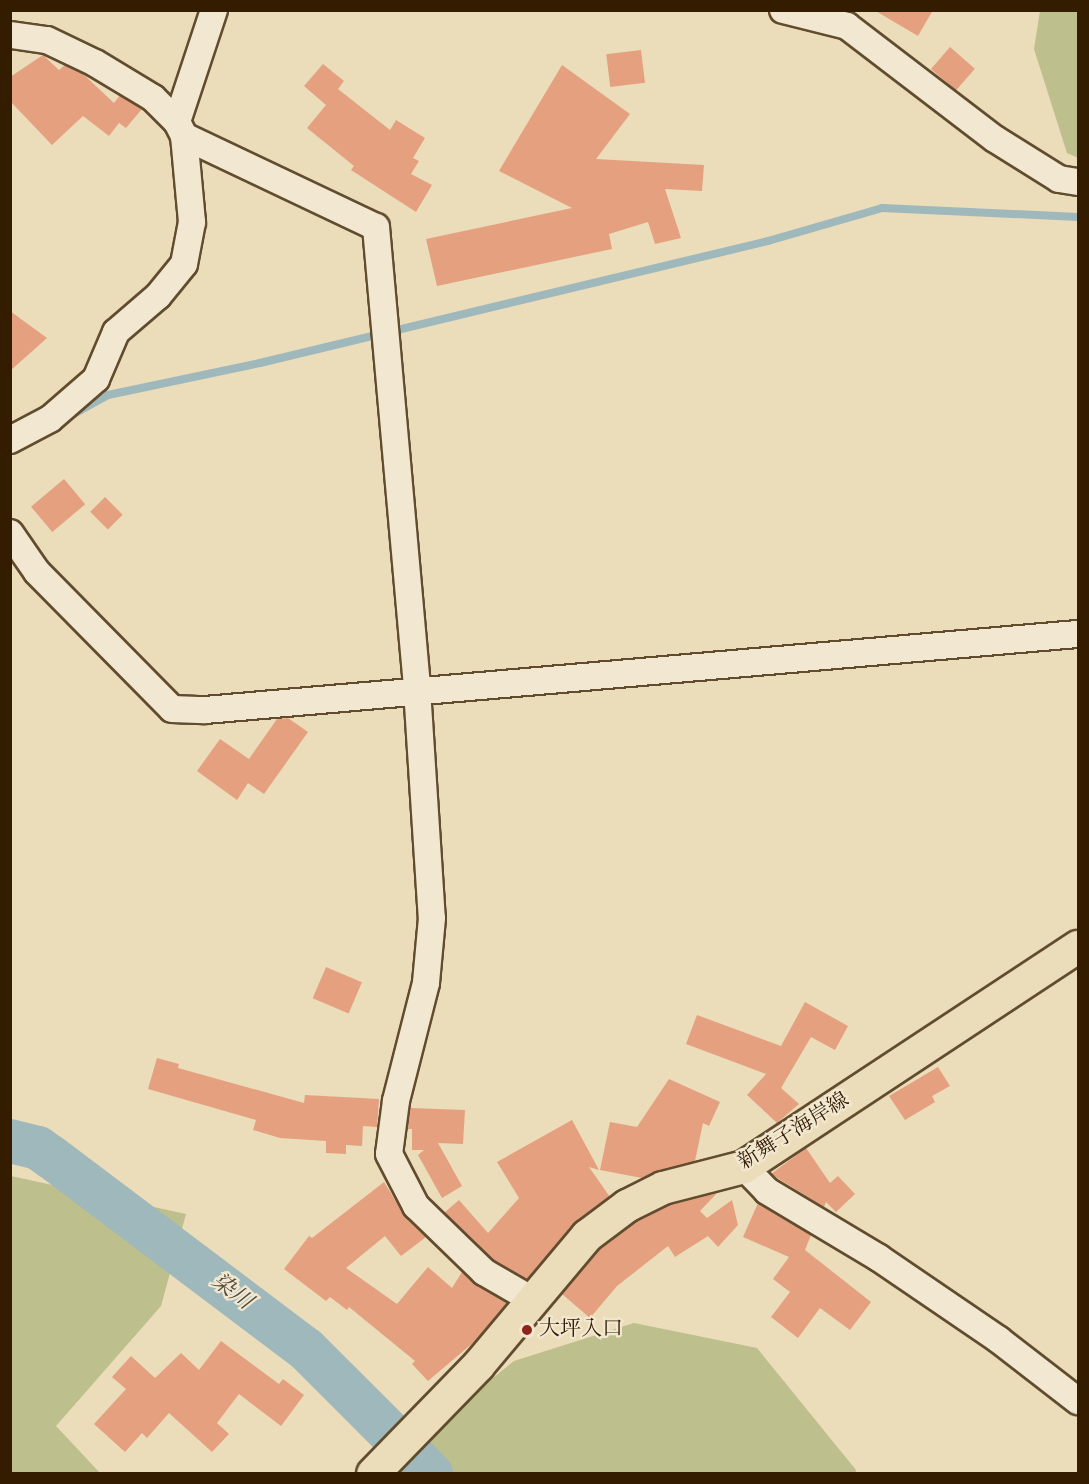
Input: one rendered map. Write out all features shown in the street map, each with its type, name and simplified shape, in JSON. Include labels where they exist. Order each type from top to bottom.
[{"type":"main road","name":"新舞子海岸線","points":[[376,1469],[414,1428],[478,1366],[587,1236],[627,1206],[663,1188],[744,1167],[1078,947]]},
{"type":"street","points":[[10,440],[50,419],[96,379],[116,332],[158,296],[184,264],[192,222],[180,129],[214,10]]},
{"type":"street","points":[[783,10],[847,26],[995,139],[1059,180],[1078,182]]},
{"type":"street","points":[[11,35],[47,40],[95,63],[153,98],[180,129],[376,227],[417,689],[432,918],[426,983],[396,1101],[389,1154],[416,1206],[484,1272],[534,1301]]},
{"type":"street","points":[[10,533],[37,572],[172,709],[205,710],[417,689],[1078,634]]},
{"type":"street","points":[[744,1167],[766,1191],[879,1258],[999,1340],[1078,1401]]},
{"type":"green space","points":[[1040,11],[1078,11],[1078,158],[1067,153],[1034,49]]},
{"type":"green space","points":[[11,1176],[186,1214],[161,1306],[56,1426],[100,1473],[11,1473]]},
{"type":"green space","points":[[634,1323],[757,1348],[856,1470],[855,1474],[408,1474],[452,1411],[514,1361]]},
{"type":"building","points":[[874,10],[933,10],[918,36]]},
{"type":"building","points":[[950,47],[975,69],[956,91],[931,69]]},
{"type":"building","points":[[641,50],[645,83],[610,87],[606,54]]},
{"type":"building","points":[[43,55],[59,70],[65,65],[82,73],[114,103],[120,95],[142,109],[126,128],[119,123],[109,136],[83,116],[52,145],[10,101],[10,77]]},
{"type":"building","points":[[323,64],[344,81],[338,89],[390,130],[396,120],[425,138],[413,158],[419,161],[411,174],[432,185],[416,212],[351,170],[354,166],[307,128],[326,105],[304,86]]},
{"type":"building","points":[[562,65],[630,114],[596,159],[704,165],[702,191],[665,189],[681,238],[655,244],[648,222],[609,234],[612,249],[437,286],[426,239],[572,208],[499,171]]},
{"type":"building","points":[[10,311],[47,338],[10,371]]},
{"type":"building","points":[[64,479],[85,504],[52,532],[31,507]]},
{"type":"building","points":[[105,497],[123,515],[108,530],[90,512]]},
{"type":"building","points":[[288,718],[308,732],[264,794],[248,783],[237,800],[197,771],[220,739],[249,759],[277,719]]},
{"type":"building","points":[[326,967],[362,982],[349,1014],[313,998]]},
{"type":"building","points":[[805,1002],[848,1026],[835,1050],[811,1037],[781,1088],[799,1104],[777,1123],[747,1095],[766,1074],[686,1044],[697,1015],[781,1046]]},
{"type":"building","points":[[157,1058],[179,1064],[178,1068],[304,1103],[305,1095],[379,1099],[377,1127],[363,1126],[362,1146],[346,1145],[346,1154],[326,1153],[326,1141],[280,1138],[253,1130],[256,1120],[148,1089]]},
{"type":"building","points":[[938,1067],[950,1086],[932,1096],[935,1102],[905,1120],[889,1096]]},
{"type":"building","points":[[669,1079],[720,1102],[709,1126],[703,1123],[695,1161],[642,1178],[600,1170],[610,1122],[637,1127]]},
{"type":"building","points":[[410,1108],[465,1110],[463,1144],[438,1143],[462,1186],[442,1198],[418,1155],[424,1150],[412,1150],[412,1129],[407,1129]]},
{"type":"building","points":[[572,1120],[599,1170],[589,1167],[610,1197],[573,1224],[527,1280],[493,1260],[444,1213],[459,1200],[488,1233],[519,1198],[497,1162]]},
{"type":"building","points":[[806,1148],[830,1183],[838,1176],[855,1194],[836,1212],[826,1202],[824,1207],[771,1174]]},
{"type":"building","points":[[384,1182],[405,1216],[426,1237],[401,1256],[385,1236],[346,1268],[397,1304],[428,1267],[452,1288],[462,1272],[507,1303],[474,1342],[428,1381],[412,1364],[415,1361],[349,1307],[347,1310],[330,1297],[326,1301],[284,1269],[309,1236],[312,1238]]},
{"type":"building","points":[[717,1193],[700,1211],[707,1218],[732,1200],[738,1225],[718,1247],[708,1236],[675,1257],[668,1246],[617,1286],[590,1318],[562,1294],[599,1249],[636,1221],[669,1205]]},
{"type":"building","points":[[758,1203],[811,1235],[805,1250],[871,1302],[850,1330],[820,1308],[798,1338],[771,1317],[790,1292],[773,1279],[789,1257],[743,1237]]},
{"type":"building","points":[[221,1341],[279,1384],[283,1379],[304,1395],[281,1426],[239,1394],[217,1423],[229,1434],[212,1452],[169,1413],[147,1438],[142,1433],[125,1452],[94,1424],[126,1389],[112,1377],[131,1356],[155,1378],[181,1353],[199,1370]]},
{"type":"waterway","points":[[70,416],[108,395],[260,363],[768,241],[882,208],[1078,217]]},
{"type":"waterway","name":"染川","points":[[10,1141],[38,1148],[51,1157],[306,1349],[431,1474]]},
{"type":"place","name":"大坪入口","points":[[527,1330]]}]
